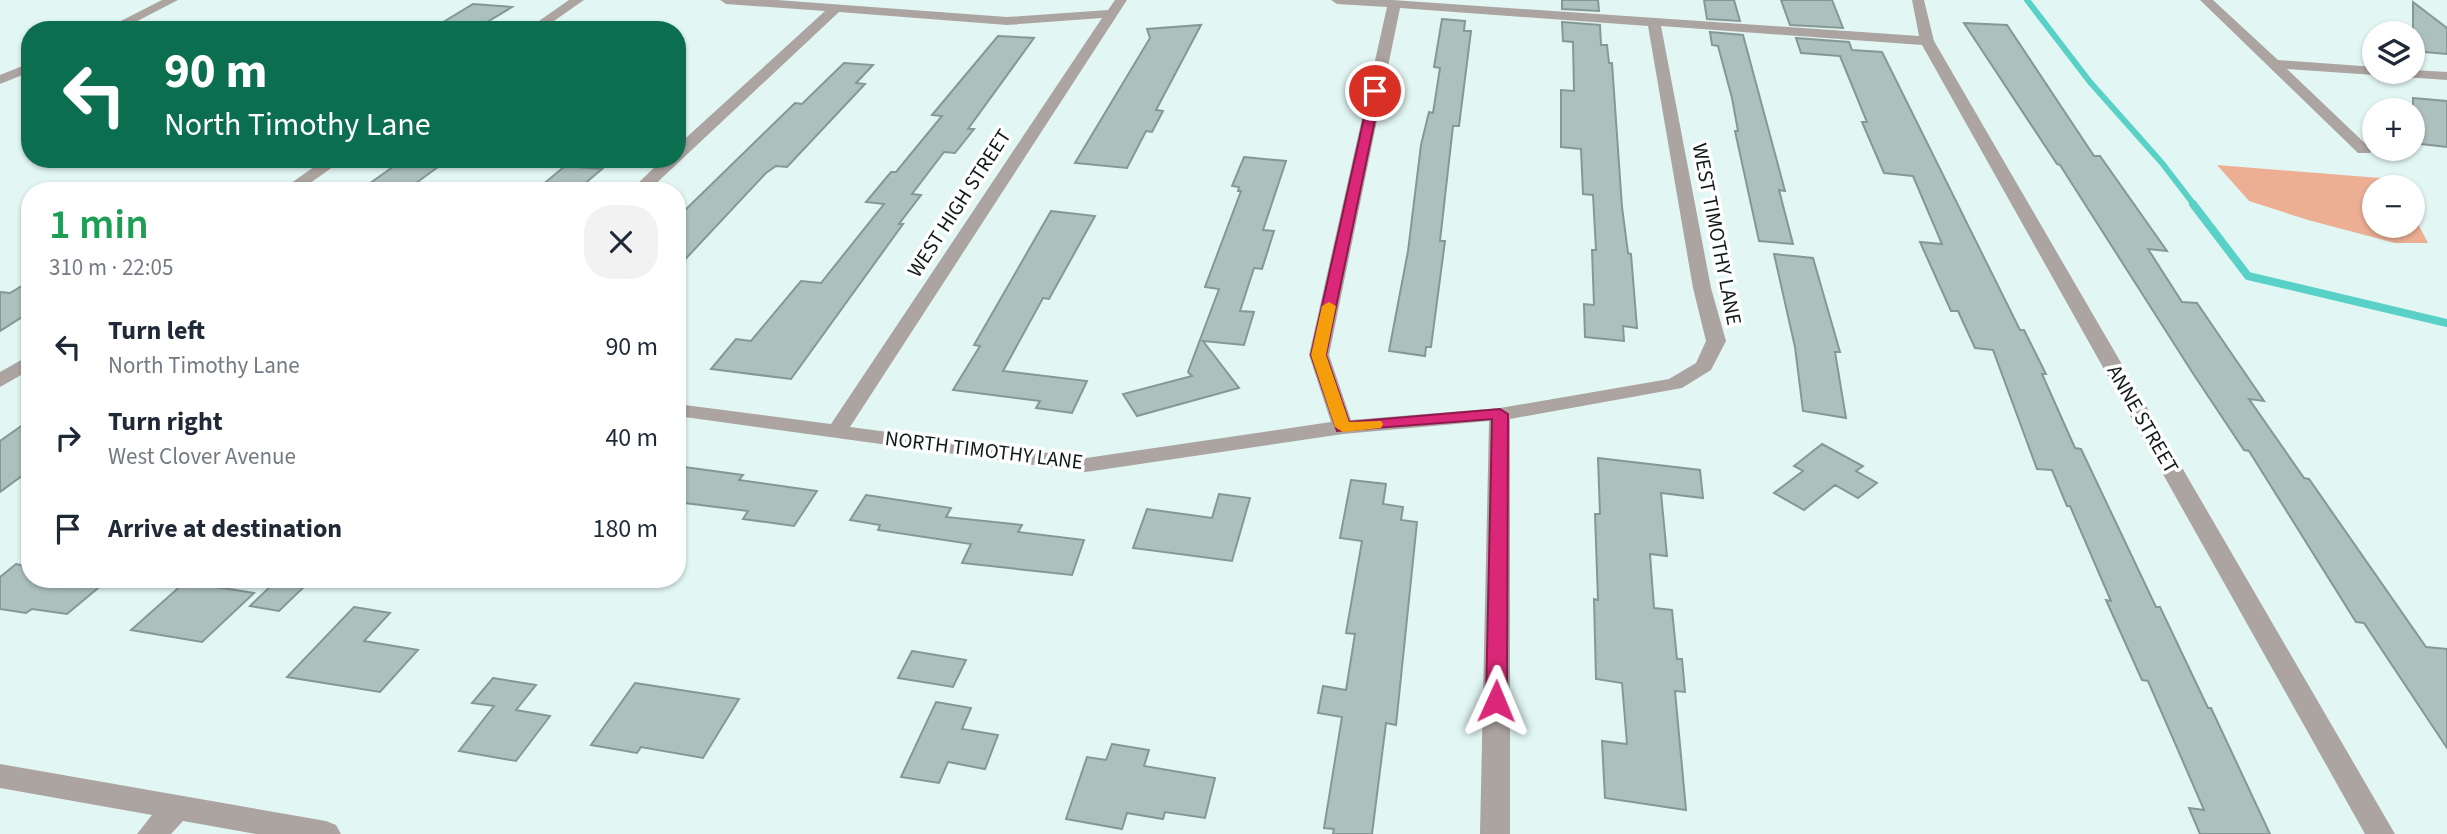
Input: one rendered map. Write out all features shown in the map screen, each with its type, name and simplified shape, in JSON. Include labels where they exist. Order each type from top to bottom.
[{"type":"street","points":[[127,21],[172,0]]},
{"type":"street","points":[[546,21],[578,0]]},
{"type":"street","points":[[726,0],[1007,21],[1116,7]]},
{"type":"street","points":[[1336,0],[1927,41]]},
{"type":"street","name":"ANNE STREET","points":[[1918,0],[1927,41],[2380,834]]},
{"type":"street","points":[[2206,0],[2362,148]]},
{"type":"street","points":[[1343,427],[1319,355],[1394,5]]},
{"type":"street","name":"WEST HIGH STREET","points":[[836,432],[1116,7]]},
{"type":"street","points":[[686,147],[835,9]]},
{"type":"street","name":"WEST TIMOTHY LANE","points":[[1500,414],[1675,384],[1704,366],[1716,341],[1702,288],[1654,24]]},
{"type":"street","points":[[2271,64],[2362,70]]},
{"type":"street","points":[[0,80],[21,70]]},
{"type":"street","points":[[2425,75],[2447,76]]},
{"type":"street","points":[[302,182],[322,168]]},
{"type":"street","points":[[648,182],[662,168]]},
{"type":"street","points":[[0,381],[21,367]]},
{"type":"street","name":"NORTH TIMOTHY LANE","points":[[686,411],[1086,465],[1343,427],[1500,414]]},
{"type":"street","points":[[1495,834],[1500,414]]},
{"type":"street","points":[[0,776],[326,834]]},
{"type":"street","points":[[152,834],[177,808]]},
{"type":"shaded area","points":[[2217,165],[2362,177],[2362,234],[2308,220],[2249,201]]},
{"type":"shaded area","points":[[2425,237],[2428,243],[2395,243],[2376,238]]},
{"type":"building","points":[[1562,0],[1598,0],[1599,11],[1562,9]]},
{"type":"building","points":[[1704,0],[1734,0],[1740,21],[1707,19]]},
{"type":"building","points":[[1781,0],[1832,0],[1843,28],[1790,25]]},
{"type":"building","points":[[2413,2],[2447,28],[2447,54],[2425,52],[2425,21],[2413,21]]},
{"type":"building","points":[[473,4],[512,7],[489,21],[445,21]]},
{"type":"building","points":[[1442,19],[1465,21],[1464,31],[1471,31],[1459,126],[1453,126],[1440,241],[1445,241],[1431,347],[1426,347],[1425,356],[1389,351],[1408,251],[1421,145],[1429,112],[1433,113],[1440,68],[1434,67]]},
{"type":"building","points":[[1562,22],[1600,25],[1601,45],[1607,45],[1609,63],[1612,63],[1622,207],[1628,253],[1631,254],[1637,328],[1623,326],[1624,341],[1585,337],[1584,304],[1594,305],[1592,250],[1596,250],[1593,195],[1583,194],[1581,149],[1561,147],[1561,90],[1574,91],[1573,42],[1563,41]]},
{"type":"building","points":[[1964,23],[2007,25],[2094,156],[2100,156],[2167,251],[2148,249],[2182,302],[2197,303],[2264,401],[2249,399],[2304,478],[2309,479],[2426,647],[2447,649],[2447,748],[2364,623],[2356,622],[2249,451],[2244,450],[2194,375],[2060,165]]},
{"type":"building","points":[[1201,25],[1156,110],[1163,111],[1152,132],[1146,131],[1127,168],[1075,163],[1150,38],[1147,29]]},
{"type":"building","points":[[1710,32],[1743,35],[1785,191],[1779,190],[1793,244],[1759,241],[1735,131],[1738,131],[1732,98],[1718,46],[1712,45]]},
{"type":"building","points":[[998,36],[1034,38],[968,129],[974,129],[955,153],[944,152],[912,194],[921,195],[791,379],[711,369],[736,339],[751,341],[801,281],[821,283],[884,204],[866,202],[891,172],[896,172],[942,116],[932,115]]},
{"type":"building","points":[[1796,38],[1849,42],[1852,50],[1882,52],[2020,330],[2024,330],[2046,374],[2042,374],[2075,448],[2081,449],[2156,607],[2160,607],[2208,708],[2211,708],[2270,834],[2200,834],[2189,808],[2204,810],[2148,681],[2142,680],[2106,600],[2111,601],[2070,506],[2067,506],[2052,470],[2037,469],[1993,350],[1975,348],[1958,311],[1951,311],[1920,242],[1942,244],[1913,176],[1884,173],[1862,122],[1867,122],[1840,56],[1801,53]]},
{"type":"building","points":[[844,63],[873,65],[856,83],[865,84],[787,167],[776,166],[766,173],[686,258],[686,209],[795,103],[802,104]]},
{"type":"building","points":[[2425,99],[2447,101],[2447,147],[2425,144]]},
{"type":"building","points":[[1244,157],[1286,161],[1263,230],[1274,231],[1262,269],[1254,268],[1240,311],[1254,312],[1244,345],[1203,341],[1239,388],[1137,416],[1123,394],[1192,376],[1188,372],[1219,289],[1205,287],[1241,191],[1238,191],[1239,187],[1232,186]]},
{"type":"building","points":[[391,168],[437,168],[417,182],[372,182]]},
{"type":"building","points":[[563,168],[602,169],[587,182],[546,182]]},
{"type":"building","points":[[1051,211],[1095,216],[1049,299],[1043,298],[1003,371],[1087,381],[1072,413],[1036,408],[1040,401],[953,390],[980,346],[974,345]]},
{"type":"building","points":[[1774,254],[1813,258],[1840,352],[1835,352],[1846,418],[1803,411],[1795,347]]},
{"type":"building","points":[[21,286],[21,318],[0,331],[0,292],[10,293]]},
{"type":"building","points":[[21,426],[21,477],[0,492],[0,441]]},
{"type":"building","points":[[1822,444],[1863,466],[1856,471],[1877,483],[1858,498],[1835,485],[1804,510],[1774,493],[1803,471],[1794,466]]},
{"type":"building","points":[[1598,458],[1700,470],[1703,498],[1661,493],[1667,556],[1650,554],[1654,608],[1672,610],[1677,659],[1682,659],[1685,692],[1675,691],[1686,810],[1605,798],[1602,741],[1627,744],[1622,683],[1596,679],[1594,599],[1598,600],[1595,514],[1600,514]]},
{"type":"building","points":[[686,467],[743,475],[739,480],[817,491],[794,526],[743,519],[748,511],[686,503]]},
{"type":"building","points":[[1351,480],[1386,484],[1383,504],[1403,507],[1401,520],[1417,522],[1396,725],[1386,723],[1372,834],[1333,834],[1334,829],[1324,828],[1342,717],[1318,713],[1323,686],[1346,690],[1355,634],[1346,633],[1362,541],[1340,538]]},
{"type":"building","points":[[1219,494],[1250,498],[1232,561],[1133,548],[1147,509],[1212,518]]},
{"type":"building","points":[[866,495],[951,508],[946,517],[1022,525],[1018,532],[1084,540],[1072,575],[962,563],[971,544],[878,530],[880,525],[850,520]]},
{"type":"building","points":[[16,564],[21,565],[21,588],[98,588],[67,614],[32,609],[26,613],[0,609],[0,577]]},
{"type":"building","points":[[178,588],[223,588],[254,593],[202,642],[131,630]]},
{"type":"building","points":[[269,588],[303,588],[279,611],[250,606]]},
{"type":"building","points":[[354,607],[390,613],[364,641],[418,650],[380,692],[287,677]]},
{"type":"building","points":[[912,651],[966,660],[953,687],[898,678]]},
{"type":"building","points":[[493,678],[536,685],[516,710],[550,716],[516,761],[459,751],[494,706],[472,703]]},
{"type":"building","points":[[635,683],[739,699],[703,758],[641,747],[637,753],[591,745]]},
{"type":"building","points":[[936,702],[971,708],[962,729],[998,735],[985,769],[948,762],[939,783],[901,777]]},
{"type":"building","points":[[1112,744],[1149,750],[1144,766],[1215,778],[1205,818],[1165,812],[1163,819],[1127,813],[1122,829],[1066,819],[1087,757],[1106,760]]},
{"type":"waterway","points":[[2027,0],[2090,82],[2162,163],[2195,206]]},
{"type":"waterway","points":[[2193,204],[2248,276],[2447,323]]},
{"type":"slow traffic","points":[[1329,306],[1319,355],[1343,427],[1375,424]]},
{"type":"route","points":[[1375,91],[1319,355],[1343,427],[1500,414],[1496,701]]}]
